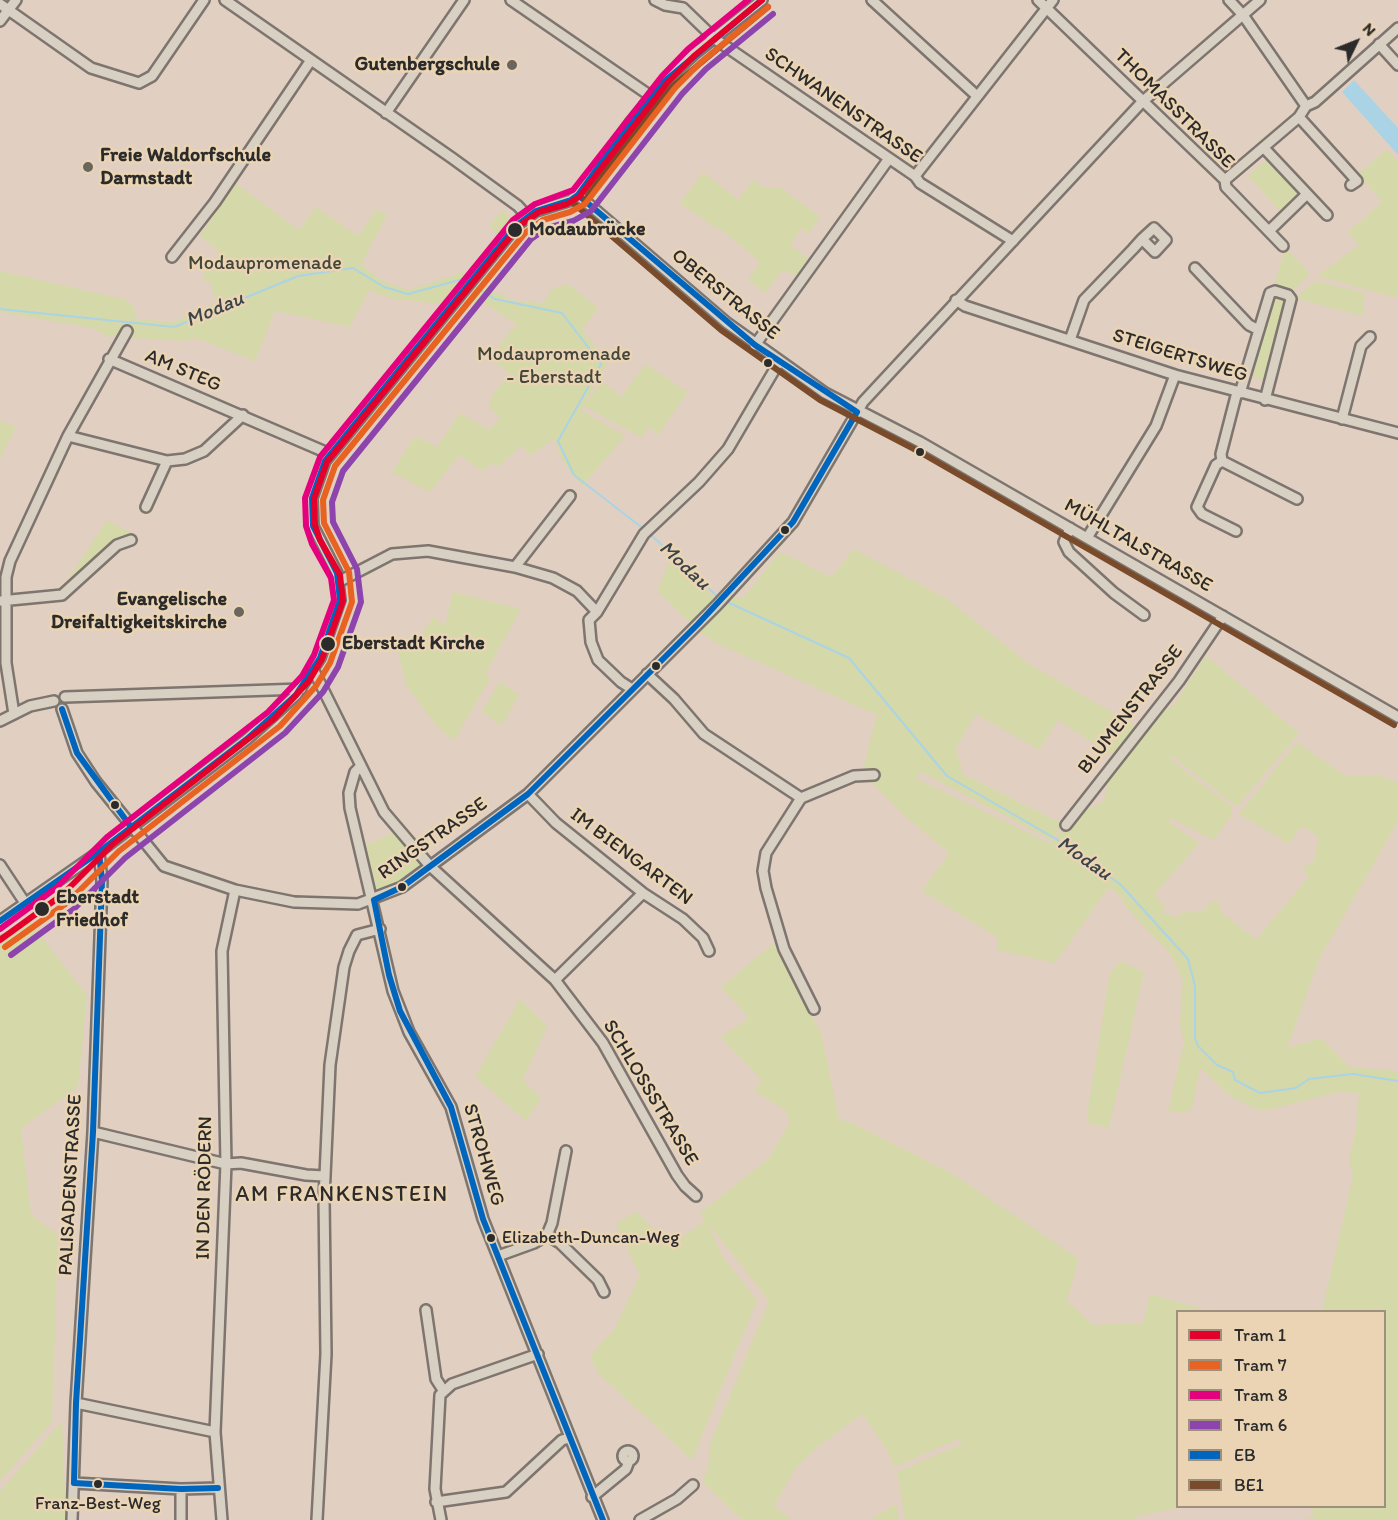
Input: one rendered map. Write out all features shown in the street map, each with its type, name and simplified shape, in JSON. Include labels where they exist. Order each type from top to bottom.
[{"type":"street","points":[[0,21],[16,0]]},
{"type":"street","points":[[0,3],[91,68],[142,83],[153,76],[204,0]]},
{"type":"street","points":[[225,0],[518,206],[527,216]]},
{"type":"street","points":[[386,113],[465,0]]},
{"type":"street","points":[[511,0],[651,97]]},
{"type":"street","name":"SCHWANENSTRASSE","points":[[655,0],[665,6],[677,3],[714,38],[888,160],[915,176],[920,183],[1013,241]]},
{"type":"street","points":[[0,921],[99,852],[277,714],[301,689],[314,671],[340,600],[340,581],[334,565],[316,536],[312,512],[316,487],[330,454],[516,226],[527,216],[571,200],[578,195],[651,97],[752,0]]},
{"type":"street","points":[[714,38],[762,0]]},
{"type":"street","points":[[872,0],[977,96]]},
{"type":"street","points":[[1229,0],[1243,15],[1306,106]]},
{"type":"street","name":"RINGSTRASSE","points":[[62,709],[77,753],[131,827],[164,866],[235,890],[294,902],[358,904],[374,900],[402,887],[528,794],[717,605],[793,522],[857,412],[956,300],[1142,102],[1260,0]]},
{"type":"street","points":[[915,176],[1046,2]]},
{"type":"street","name":"THOMASSTRASSE","points":[[1046,2],[1142,102],[1225,180],[1226,187],[1283,246]]},
{"type":"street","points":[[1225,180],[1264,148],[1299,117],[1306,106],[1315,102],[1398,27]]},
{"type":"street","points":[[1379,44],[1398,65]]},
{"type":"street","points":[[172,257],[215,202],[311,60]]},
{"type":"street","points":[[1299,117],[1357,181],[1351,185]]},
{"type":"street","points":[[1264,148],[1327,215]]},
{"type":"street","points":[[755,345],[826,243],[888,160]]},
{"type":"street","points":[[1269,231],[1307,194]]},
{"type":"street","name":"OBERSTRASSE","points":[[578,195],[755,345],[857,412]]},
{"type":"street","points":[[1070,340],[1084,300],[1142,239]]},
{"type":"street","points":[[1195,268],[1249,325],[1259,330]]},
{"type":"street","points":[[1222,461],[1221,454],[1238,393],[1272,291],[1290,297],[1264,400]]},
{"type":"street","name":"STEIGERTSWEG","points":[[956,300],[964,306],[1175,375],[1398,433]]},
{"type":"street","points":[[14,714],[4,689],[2,601],[10,561],[68,436],[109,359],[127,331]]},
{"type":"street","points":[[1342,419],[1361,346],[1370,337]]},
{"type":"street","name":"AM STEG","points":[[109,359],[330,454]]},
{"type":"street","points":[[632,689],[621,682],[598,660],[589,620],[597,612],[648,530],[699,482],[728,449],[779,362]]},
{"type":"street","points":[[1089,533],[1156,426],[1175,375]]},
{"type":"street","name":"MÜHLTALSTRASSE","points":[[857,412],[920,442],[1070,528],[1089,533],[1224,616],[1398,717]]},
{"type":"street","points":[[68,436],[167,461],[185,459],[204,451],[243,415]]},
{"type":"street","points":[[146,507],[167,461]]},
{"type":"street","points":[[1222,461],[1297,499]]},
{"type":"street","points":[[1222,461],[1216,465],[1197,507],[1202,514],[1236,531]]},
{"type":"street","points":[[515,567],[570,496]]},
{"type":"street","points":[[1070,528],[1064,542],[1069,552],[1114,593],[1144,615]]},
{"type":"street","points":[[2,601],[62,596],[117,545],[131,540]]},
{"type":"street","points":[[340,581],[392,554],[428,551],[515,567],[553,578],[577,591],[597,612]]},
{"type":"street","name":"BLUMENSTRASSE","points":[[1066,825],[1179,681],[1224,616]]},
{"type":"street","name":"SCHLOSSSTRASSE","points":[[314,671],[384,812],[430,866],[555,980],[603,1043],[677,1175],[684,1186],[696,1196]]},
{"type":"street","points":[[647,675],[674,699],[704,734],[801,798]]},
{"type":"street","points":[[0,721],[47,701],[54,701],[59,696],[65,698],[301,689]]},
{"type":"street","points":[[54,701],[56,707],[62,709],[66,705],[65,698]]},
{"type":"street","name":"STROHWEG","points":[[360,767],[355,772],[349,793],[350,808],[400,1011],[451,1107],[477,1201],[603,1520]]},
{"type":"street","points":[[814,1009],[784,949],[763,870],[766,853],[801,798],[854,776],[874,775]]},
{"type":"street","name":"IM BIENGARTEN","points":[[528,794],[556,823],[643,893],[683,919],[703,938],[709,951]]},
{"type":"street","name":"PALISADENSTRASSE","points":[[72,1520],[76,1403],[93,1132],[102,881],[99,852]]},
{"type":"street","points":[[0,865],[25,903]]},
{"type":"street","name":"IN DEN RÖDERN","points":[[222,1520],[215,1432],[226,1164],[222,951],[235,890]]},
{"type":"street","points":[[555,980],[643,893]]},
{"type":"street","points":[[317,1520],[326,1354],[324,1176],[330,1065],[344,967],[357,935],[380,929]]},
{"type":"street","points":[[93,1132],[226,1164],[241,1163],[306,1176],[324,1176]]},
{"type":"street","points":[[498,1256],[534,1243],[547,1234],[552,1223],[566,1151]]},
{"type":"street","points":[[547,1234],[560,1243],[598,1280],[604,1292]]},
{"type":"street","points":[[426,1310],[436,1379],[443,1390]]},
{"type":"street","points":[[441,1520],[436,1502],[438,1401],[443,1390],[452,1384],[538,1354]]},
{"type":"street","points":[[76,1403],[215,1432]]},
{"type":"street","points":[[436,1502],[506,1492],[562,1440],[569,1438]]},
{"type":"street","points":[[592,1497],[626,1469],[629,1461]]},
{"type":"street","points":[[74,1483],[181,1489],[218,1488]]},
{"type":"street","points":[[640,1520],[677,1499],[693,1485]]},
{"type":"street","points":[[181,1489],[181,1520]]},
{"type":"green space","points":[[1387,149],[1398,161],[1398,298],[1317,276],[1359,245],[1348,232],[1382,202],[1358,174]]},
{"type":"green space","points":[[1268,158],[1301,194],[1282,213],[1248,176]]},
{"type":"green space","points":[[703,172],[738,200],[753,180],[763,187],[780,187],[820,217],[809,233],[801,228],[790,245],[809,259],[797,277],[783,269],[765,293],[748,279],[760,262],[719,228],[717,229],[680,203]]},
{"type":"green space","name":"Modaupromenade","points":[[235,183],[299,230],[316,207],[358,236],[377,209],[387,216],[361,264],[384,282],[409,290],[463,272],[470,275],[446,307],[440,304],[390,298],[369,290],[350,327],[275,311],[255,361],[196,338],[184,341],[108,336],[92,328],[0,312],[0,271],[127,300],[135,308],[135,319],[174,322],[214,303],[216,301],[210,283],[202,278],[218,254],[217,250],[200,236]]},
{"type":"green space","points":[[502,210],[514,220],[501,236],[489,227]]},
{"type":"green space","points":[[1287,250],[1310,274],[1291,292],[1274,286],[1284,252]]},
{"type":"green space","points":[[1315,281],[1364,293],[1363,316],[1295,298]]},
{"type":"green space","name":"Modaupromenade - Eberstadt","points":[[479,284],[515,301],[543,303],[552,289],[568,284],[598,308],[582,329],[607,363],[584,405],[602,381],[621,397],[645,364],[688,392],[658,435],[649,427],[641,437],[583,406],[581,410],[625,436],[582,486],[563,462],[554,439],[530,455],[521,445],[498,467],[493,463],[482,471],[459,455],[430,492],[392,472],[415,436],[437,447],[460,413],[489,430],[500,417],[489,407],[491,396],[510,374],[489,358],[517,324],[483,303],[477,309],[468,300],[472,289]]},
{"type":"green space","points":[[1275,294],[1285,298],[1287,302],[1267,381],[1247,375]]},
{"type":"green space","points":[[0,421],[16,427],[0,459]]},
{"type":"green space","points":[[107,520],[134,534],[77,583],[69,578]]},
{"type":"green space","points":[[854,549],[947,599],[1029,664],[1138,727],[1115,757],[1058,720],[1039,750],[976,714],[956,748],[963,774],[1063,824],[1051,840],[919,771],[917,779],[1051,844],[1074,813],[1099,805],[1104,800],[1110,773],[1162,709],[1172,708],[1206,656],[1299,733],[1237,807],[1171,755],[1171,760],[1232,807],[1231,816],[1214,840],[1171,818],[1169,822],[1199,843],[1155,894],[1158,896],[1157,901],[1165,904],[1162,913],[1180,917],[1182,910],[1194,913],[1207,909],[1206,904],[1219,901],[1221,912],[1256,940],[1309,876],[1303,871],[1304,867],[1314,861],[1319,837],[1301,826],[1289,844],[1239,814],[1297,742],[1344,775],[1382,776],[1398,783],[1398,821],[1320,957],[1287,1048],[1321,1038],[1349,1067],[1398,1071],[1398,1520],[1303,1520],[1314,1517],[1311,1508],[1386,1508],[1386,1310],[1322,1310],[1353,1177],[1349,1159],[1356,1131],[1359,1093],[1339,1092],[1268,1110],[1256,1109],[1230,1096],[1200,1068],[1192,1109],[1183,1113],[1168,1111],[1184,1043],[1180,1023],[1183,981],[1171,955],[1123,904],[1125,901],[1109,887],[1055,963],[997,950],[997,937],[922,891],[949,853],[898,810],[862,773],[877,715],[716,643],[701,633],[657,591],[674,553],[718,601],[726,594],[742,599],[780,552],[831,577]]},
{"type":"green space","points":[[453,592],[521,609],[485,674],[491,677],[454,740],[438,728],[406,685],[398,651],[419,638],[433,617],[445,625]]},
{"type":"green space","points":[[500,682],[519,695],[501,726],[482,711]]},
{"type":"green space","points":[[397,831],[430,866],[374,900],[360,848]]},
{"type":"green space","points":[[30,921],[87,996],[78,1087],[21,1128],[31,1215],[58,1235],[52,1422],[0,1481],[0,943]]},
{"type":"green space","points":[[779,939],[800,998],[821,1032],[839,1120],[848,1121],[951,1173],[1079,1259],[1067,1301],[1093,1325],[1143,1323],[1150,1294],[1205,1310],[1176,1310],[1177,1508],[1136,1516],[1137,1520],[905,1520],[897,1472],[962,1444],[959,1439],[894,1467],[886,1448],[862,1414],[820,1445],[795,1469],[774,1506],[792,1520],[742,1520],[703,1482],[709,1463],[709,1447],[769,1301],[707,1222],[723,1257],[757,1300],[692,1460],[598,1373],[590,1356],[615,1328],[640,1275],[616,1225],[635,1211],[671,1245],[705,1221],[700,1213],[768,1159],[790,1122],[786,1111],[754,1091],[762,1080],[721,1037],[749,1018],[721,987]]},
{"type":"green space","points":[[1121,961],[1144,972],[1109,1128],[1086,1122],[1110,973]]},
{"type":"green space","points":[[520,999],[547,1026],[523,1080],[541,1098],[526,1121],[475,1077]]},
{"type":"green space","points":[[62,1421],[66,1520],[0,1520],[0,1491]]},
{"type":"green space","points":[[896,1504],[899,1520],[869,1520]]},
{"type":"water","points":[[1354,80],[1398,128],[1398,155],[1342,92]]},
{"type":"waterway","name":"Modau","points":[[0,309],[174,327],[298,276],[353,268],[384,287],[408,294],[463,279],[467,282]]},
{"type":"waterway","name":"Modau","points":[[472,285],[495,299],[562,313],[601,364],[558,441],[574,475],[645,530]]},
{"type":"waterway","name":"Modau","points":[[650,534],[720,599]]},
{"type":"waterway","name":"Modau","points":[[725,601],[849,658],[947,776],[1056,839],[1120,884],[1188,959],[1195,986],[1195,1038],[1198,1046],[1217,1065],[1233,1072],[1235,1080],[1260,1093],[1296,1088],[1309,1079],[1353,1074],[1398,1081]]},
{"type":"tram line","name":"8","points":[[0,929],[56,888],[107,837],[268,712],[302,676],[314,655],[334,600],[331,578],[312,544],[306,526],[305,498],[320,457],[513,220],[535,204],[573,190],[662,76],[688,49],[748,0]]},
{"type":"tram line","name":"1","points":[[0,940],[62,895],[113,844],[274,719],[309,681],[322,659],[343,601],[340,575],[320,540],[315,525],[314,499],[327,462],[519,226],[539,212],[567,204],[579,197],[668,82],[694,56],[762,0]]},
{"type":"tram line","name":"7","points":[[5,947],[68,902],[119,851],[280,726],[316,686],[330,663],[352,602],[349,572],[324,523],[323,500],[335,466],[525,233],[543,220],[570,212],[585,204],[675,88],[700,63],[768,7]]},
{"type":"tram line","name":"6","points":[[11,955],[74,909],[125,858],[285,733],[323,692],[338,667],[361,602],[357,569],[333,522],[332,502],[343,471],[531,239],[547,228],[573,221],[591,211],[682,94],[706,69],[773,14]]},
{"type":"tram line","points":[[0,936],[19,926]]},
{"type":"transit line","name":"EB","points":[[0,921],[99,852],[247,739],[296,695],[320,658],[340,600],[337,573],[313,526],[312,498],[325,461],[516,226],[536,211],[571,200],[578,195],[630,123],[666,80],[762,0]]},
{"type":"transit line","name":"BE1","points":[[585,200],[637,129],[673,86],[768,7]]},
{"type":"transit line","name":"EB","points":[[578,195],[755,345],[857,412]]},
{"type":"transit line","name":"BE1","points":[[572,202],[721,330],[820,400],[916,450],[1394,725]]},
{"type":"transit line","name":"EB","points":[[374,900],[402,887],[528,794],[698,624],[793,522],[857,412]]},
{"type":"transit line","name":"EB","points":[[62,709],[77,753],[131,827]]},
{"type":"transit line","name":"EB","points":[[74,1483],[76,1403],[93,1132],[102,881],[99,852]]},
{"type":"transit line","name":"EB","points":[[374,900],[389,975],[400,1011],[451,1107],[483,1219],[603,1520]]},
{"type":"transit line","name":"EB","points":[[74,1483],[181,1489],[218,1488]]},
{"type":"place","name":"Gutenbergschule","points":[[512,65]]},
{"type":"place","name":"Freie Waldorfschule Darmstadt","points":[[88,167]]},
{"type":"place","name":"Modaubrücke","points":[[515,230]]},
{"type":"place","name":"Evangelische Dreifaltigkeitskirche","points":[[239,612]]},
{"type":"place","name":"Eberstadt Kirche","points":[[328,644]]},
{"type":"place","name":"Eberstadt Friedhof","points":[[42,909]]},
{"type":"place","name":"Elizabeth-Duncan-Weg","points":[[491,1238]]},
{"type":"place","name":"Franz-Best-Weg","points":[[98,1484]]},
{"type":"district","name":"AM FRANKENSTEIN","points":[[342,1195]]}]
